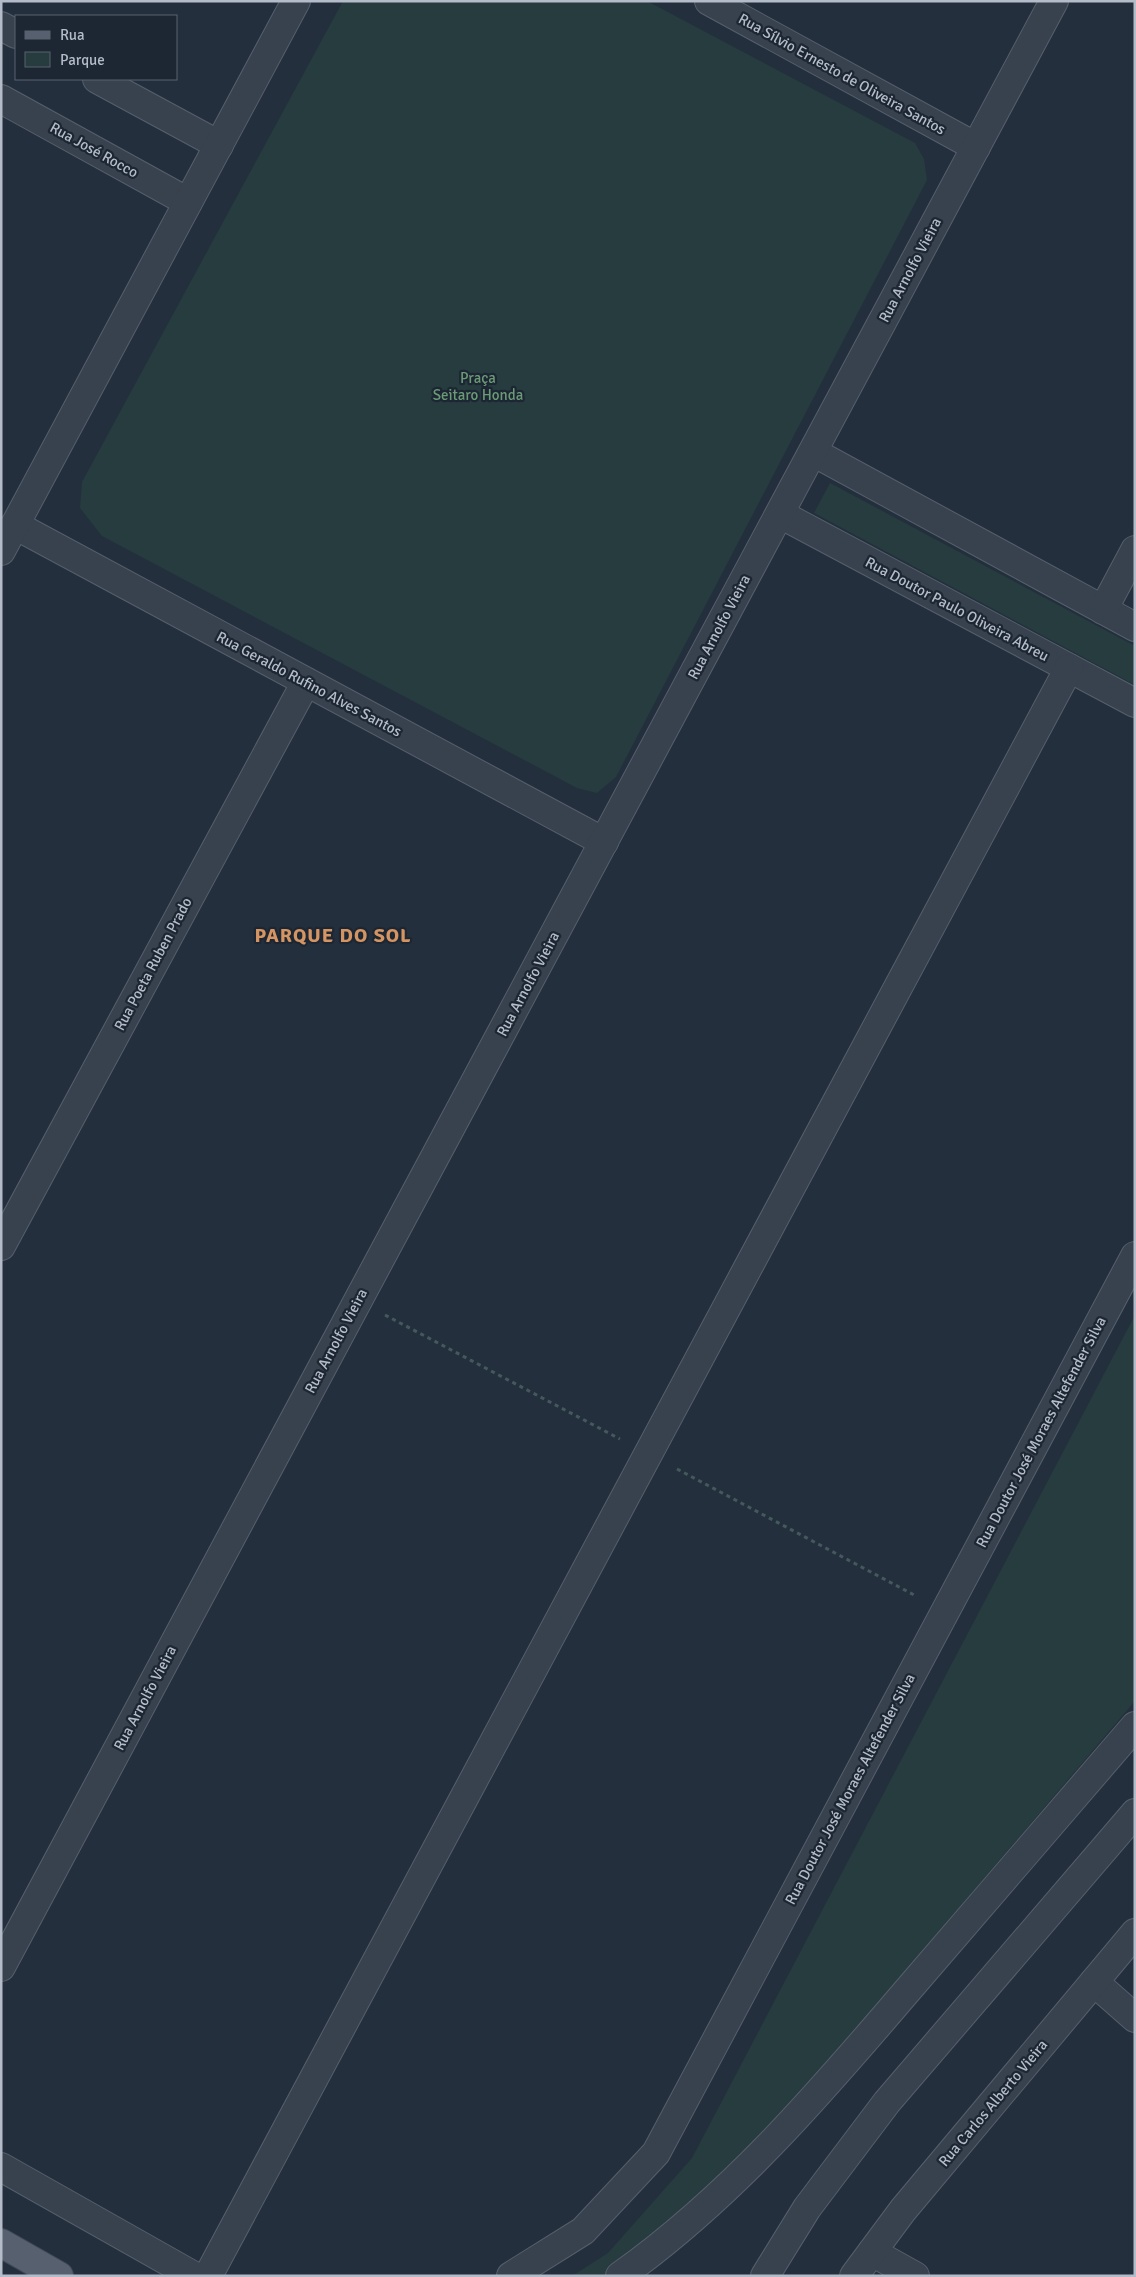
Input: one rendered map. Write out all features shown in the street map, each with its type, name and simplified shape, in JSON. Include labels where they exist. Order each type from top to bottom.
[{"type":"main road","points":[[1,2243],[59,2276]]},
{"type":"street","points":[[1,551],[296,1]]},
{"type":"street","name":"Rua Sílvio Ernesto de Oliveira Santos","points":[[709,1],[976,147]]},
{"type":"street","name":"Rua Arnolfo Vieira","points":[[1,1966],[1054,1]]},
{"type":"street","points":[[1,26],[15,33]]},
{"type":"street","points":[[99,80],[219,145]]},
{"type":"street","name":"Rua José Rocco","points":[[1,99],[188,202]]},
{"type":"street","points":[[813,452],[1135,627]]},
{"type":"street","name":"Rua Doutor Paulo Oliveira Abreu","points":[[780,514],[1135,703]]},
{"type":"street","name":"Rua Geraldo Rufino Alves Santos","points":[[15,525],[604,842]]},
{"type":"street","points":[[1103,610],[1135,550]]},
{"type":"street","points":[[208,2276],[1069,668]]},
{"type":"street","name":"Rua Poeta Ruben Prado","points":[[1,1246],[306,682]]},
{"type":"street","name":"Rua Doutor José Moraes Altefender Silva","points":[[511,2276],[583,2231],[656,2153],[1135,1256]]},
{"type":"street","points":[[620,2276],[642,2260],[737,2179],[839,2070],[1135,1726]]},
{"type":"street","points":[[765,2276],[807,2208],[886,2102],[1135,1813]]},
{"type":"street","name":"Rua Carlos Alberto Vieira","points":[[854,2276],[903,2210],[1135,1933]]},
{"type":"street","points":[[1094,1982],[1135,2018]]},
{"type":"street","points":[[1,2167],[194,2276]]},
{"type":"street","points":[[872,2252],[915,2276]]},
{"type":"green space","name":"Praça Seitaro Honda","points":[[343,1],[647,1],[915,143],[924,159],[927,180],[616,777],[597,793],[577,788],[102,536],[80,508],[82,482]]},
{"type":"green space","points":[[830,483],[1135,646],[1135,685],[814,513]]},
{"type":"green space","points":[[1135,1315],[1135,1701],[769,2131],[713,2188],[618,2267],[604,2276],[572,2276],[608,2253],[692,2158]]},
{"type":"district","name":"PARQUE DO SOL","points":[[333,935]]}]
